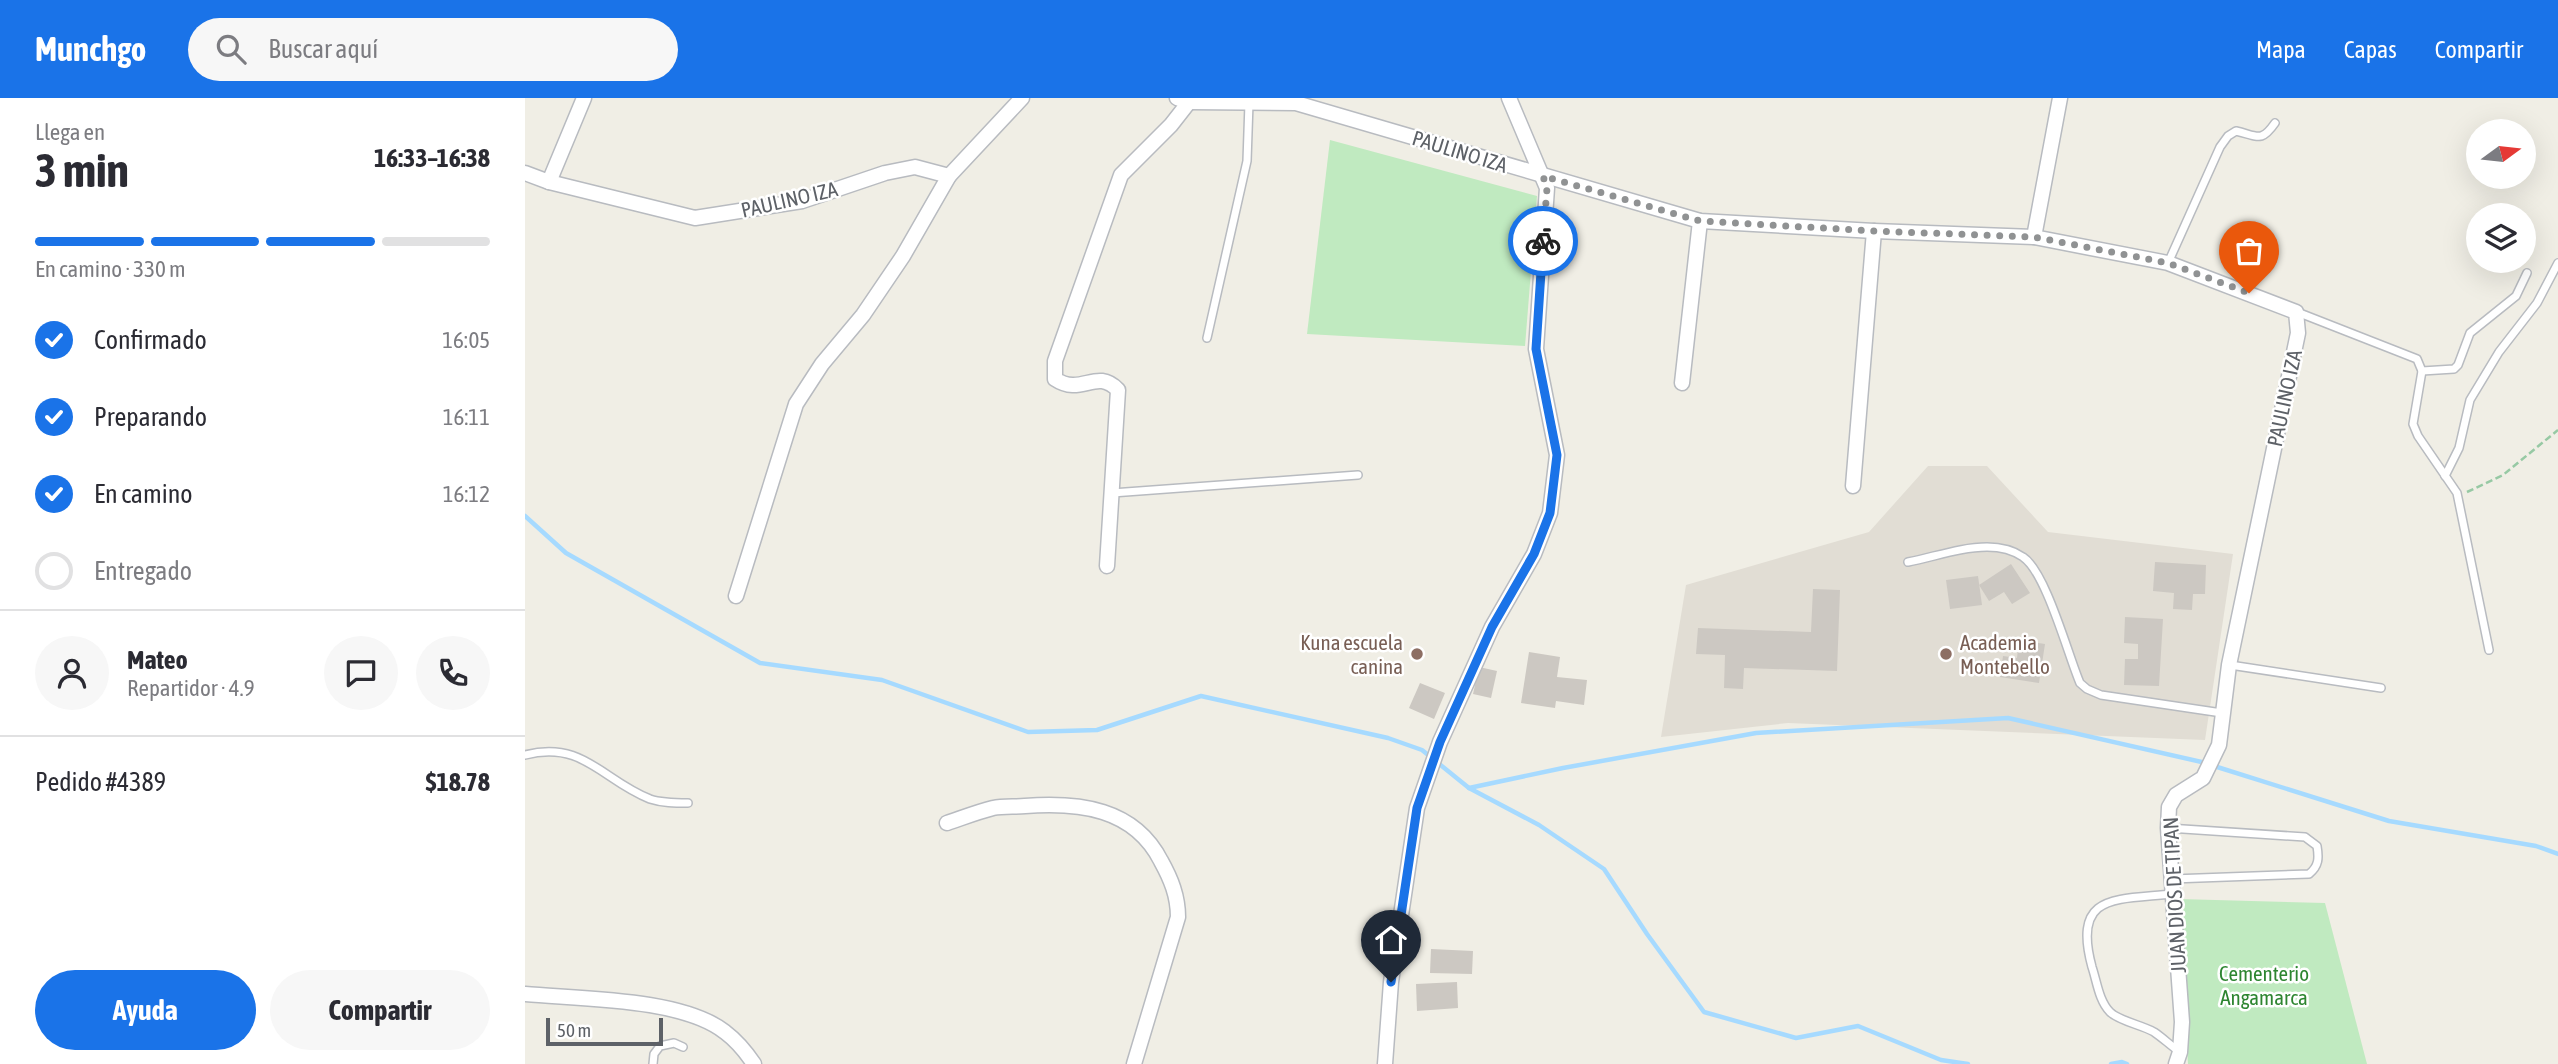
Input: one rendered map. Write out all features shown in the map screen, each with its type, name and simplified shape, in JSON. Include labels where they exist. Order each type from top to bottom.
[{"type":"street","points":[[549,182],[584,98]]},
{"type":"street","points":[[737,596],[796,404],[822,364],[863,315],[903,256],[949,176],[1022,98]]},
{"type":"street","points":[[1385,1064],[1391,982],[1417,808],[1440,742],[1492,627],[1534,554],[1550,513],[1557,455],[1536,349],[1547,188],[1509,98]]},
{"type":"street","points":[[2034,237],[2060,98]]},
{"type":"street","points":[[1107,566],[1118,390],[1110,381],[1102,380],[1064,385],[1055,379],[1055,361],[1121,175],[1171,125],[1183,100]]},
{"type":"street","name":"PAULINO IZA","points":[[1183,100],[1296,103],[1700,221],[2034,237],[2168,263],[2296,312],[2298,333],[2229,665],[2219,745]]},
{"type":"street","name":"PAULINO IZA","points":[[525,173],[549,182],[695,218],[802,201],[885,173],[915,167],[949,176]]},
{"type":"street","points":[[1682,383],[1700,221]]},
{"type":"street","points":[[1853,486],[1874,231]]},
{"type":"street","name":"JUAN DIOS DE TIPAN","points":[[2178,1058],[2182,1022],[2168,828],[2169,807],[2176,795],[2203,778],[2219,745]]},
{"type":"street","points":[[947,823],[996,807],[1046,804],[1085,807],[1120,817],[1143,834],[1168,873],[1178,904],[1178,917],[1134,1064]]},
{"type":"street","points":[[525,995],[649,1005],[702,1019],[724,1030],[742,1047],[754,1064]]},
{"type":"lane","points":[[1207,338],[1247,161],[1249,102]]},
{"type":"lane","points":[[2168,263],[2220,147],[2228,136],[2236,131],[2258,138],[2264,136],[2275,123]]},
{"type":"lane","points":[[2445,476],[2459,448],[2470,400],[2499,352],[2537,303],[2558,263]]},
{"type":"lane","points":[[2423,371],[2454,369],[2470,333],[2516,296],[2527,273]]},
{"type":"lane","points":[[2296,312],[2417,359],[2423,371],[2413,424],[2418,436],[2457,493],[2489,650]]},
{"type":"lane","points":[[1112,493],[1358,475]]},
{"type":"lane","points":[[1908,562],[1981,547],[2010,551],[2024,557],[2039,575],[2074,671],[2080,683],[2087,689],[2101,695],[2223,713]]},
{"type":"lane","points":[[2229,665],[2381,688]]},
{"type":"lane","points":[[525,755],[567,752],[582,757],[607,775],[652,799],[688,803]]},
{"type":"lane","points":[[2168,828],[2305,838],[2317,846],[2319,855],[2316,868],[2309,874],[2172,878]]},
{"type":"lane","points":[[2173,894],[2109,902],[2092,911],[2088,920],[2086,945],[2102,1001],[2112,1014],[2154,1032],[2178,1058]]},
{"type":"lane","points":[[653,1064],[660,1046],[674,1044],[683,1047]]},
{"type":"path","points":[[2457,493],[2472,492],[2503,475],[2558,430]]},
{"type":"shaded area","name":"Academia Montebello","points":[[1928,466],[1987,466],[2048,532],[2233,554],[2205,740],[1788,723],[1661,737],[1686,585],[1869,532]]},
{"type":"green space","points":[[1330,140],[1537,196],[1525,346],[1307,334]]},
{"type":"green space","name":"Cementerio Angamarca","points":[[2179,899],[2325,903],[2367,1064],[2188,1064]]},
{"type":"building","points":[[2155,562],[2206,565],[2205,594],[2193,594],[2192,610],[2173,609],[2174,593],[2153,591]]},
{"type":"building","points":[[2011,564],[2030,593],[2012,604],[2004,592],[1989,601],[1979,585]]},
{"type":"building","points":[[1978,576],[1982,605],[1950,609],[1946,580]]},
{"type":"building","points":[[1813,589],[1840,590],[1837,671],[1744,668],[1743,689],[1724,688],[1725,655],[1696,654],[1698,628],[1811,632]]},
{"type":"building","points":[[2125,617],[2163,619],[2159,686],[2124,685],[2125,659],[2138,659],[2138,644],[2124,643]]},
{"type":"building","points":[[2019,640],[2045,644],[2039,683],[2000,677],[2003,656],[2017,658]]},
{"type":"building","points":[[1529,652],[1560,657],[1557,677],[1587,680],[1584,705],[1556,701],[1555,708],[1521,703]]},
{"type":"building","points":[[1479,667],[1497,671],[1491,698],[1473,694]]},
{"type":"building","points":[[1420,683],[1445,693],[1434,719],[1409,708]]},
{"type":"building","points":[[1431,949],[1473,951],[1472,974],[1430,973]]},
{"type":"building","points":[[1457,982],[1458,1008],[1417,1011],[1416,984]]},
{"type":"waterway","points":[[525,516],[566,553],[760,663],[882,680],[1028,732],[1097,730],[1201,696],[1388,738],[1422,750],[1469,788],[1756,733],[2008,718],[2206,763]]},
{"type":"waterway","points":[[2214,766],[2389,821],[2536,846],[2558,854]]},
{"type":"waterway","points":[[1469,788],[1539,825],[1604,869],[1704,1012],[1796,1038],[1858,1026],[1941,1060],[1968,1064]]},
{"type":"waterway","points":[[2111,1064],[2127,1064]]},
{"type":"way so far","points":[[1543,241],[1547,188],[1543,176],[1700,221],[2034,237],[2168,263],[2249,293]]},
{"type":"place","name":"Kuna escuela canina","points":[[1417,654]]},
{"type":"place","name":"Academia Montebello","points":[[1946,654]]},
{"type":"route","points":[[1391,982],[1417,808],[1440,742],[1492,627],[1534,554],[1550,513],[1557,455],[1536,349],[1543,241]]}]
